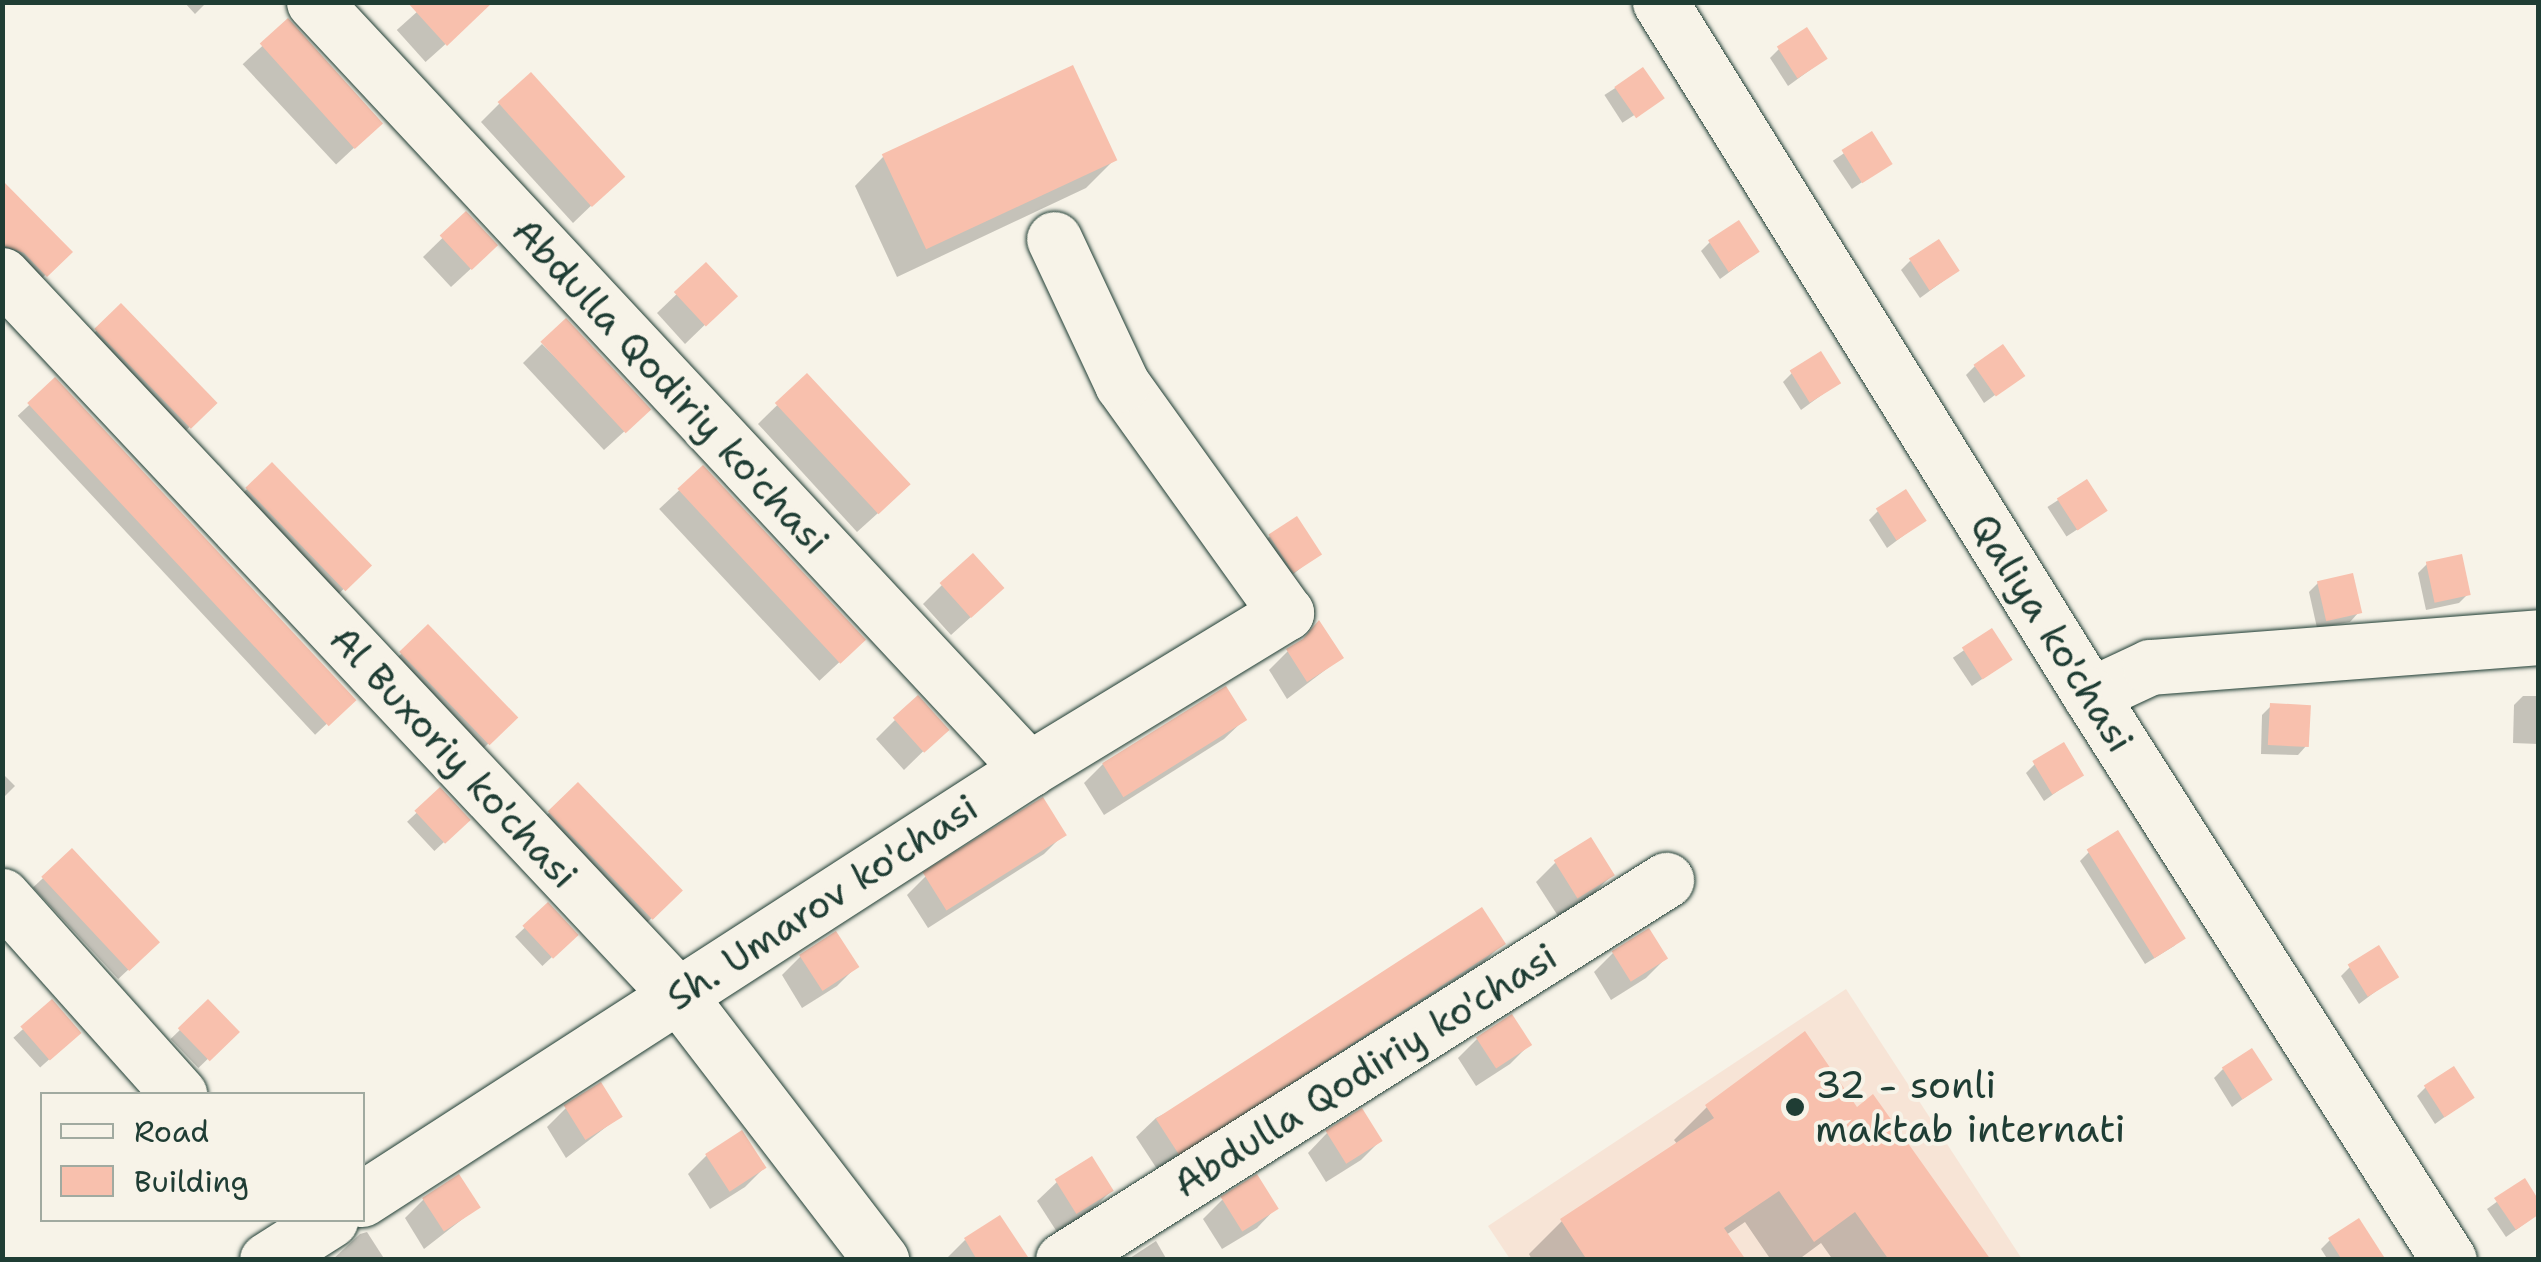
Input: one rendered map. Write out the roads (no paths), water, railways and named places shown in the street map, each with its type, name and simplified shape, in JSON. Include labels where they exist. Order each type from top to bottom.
[{"type":"street","name":"Abdulla Qodiriy ko'chasi","points":[[314,2],[1029,768]]},
{"type":"street","name":"Qaliya ko'chasi","points":[[1660,2],[2090,695],[2449,1260]]},
{"type":"street","name":"Sh. Umarov ko'chasi","points":[[365,1196],[1029,768],[1286,612],[1122,384],[1054,239]]},
{"type":"street","name":"Al Buxoriy ko'chasi","points":[[2,275],[678,995],[881,1260]]},
{"type":"street","points":[[2090,695],[2150,667],[2538,637]]},
{"type":"street","name":"Abdulla Qodiriy ko'chasi","points":[[1063,1260],[1666,880]]},
{"type":"street","points":[[2,896],[176,1092]]},
{"type":"place","name":"32 - sonli maktab internati","points":[[1795,1107]]}]
